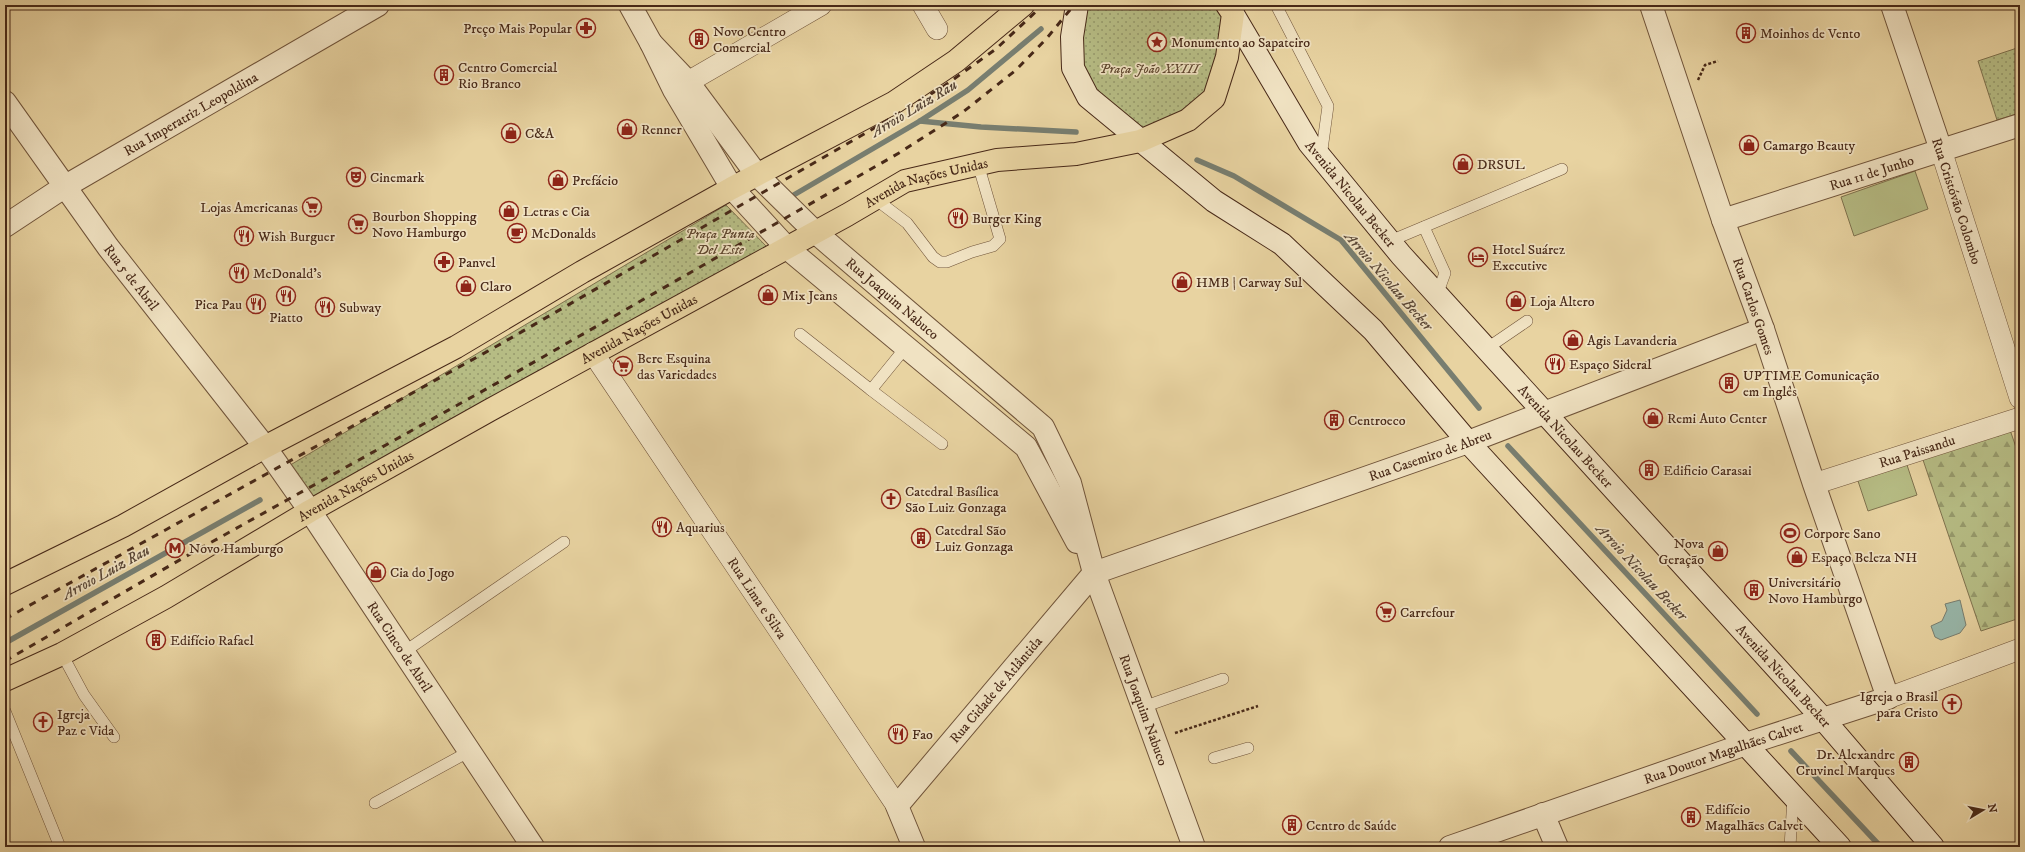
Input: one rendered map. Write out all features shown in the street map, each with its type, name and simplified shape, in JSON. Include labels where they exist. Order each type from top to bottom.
[{"type":"main road","points":[[5,584],[123,526],[265,447],[456,348],[582,272],[732,188],[895,102],[956,61],[1023,5]]},
{"type":"main road","name":"Avenida Nações Unidas","points":[[5,680],[62,654],[166,597],[310,511],[593,353],[787,248],[904,181],[997,160],[1076,154],[1140,141],[1188,120],[1214,98],[1227,57],[1230,8]]},
{"type":"street","name":"Rua Imperatriz Leopoldina","points":[[5,226],[64,187],[378,5]]},
{"type":"street","name":"Rua Joaquim Nabuco","points":[[630,5],[674,90],[732,188],[787,248],[1026,448],[1094,573]]},
{"type":"street","points":[[688,82],[821,5]]},
{"type":"street","points":[[923,5],[936,29]]},
{"type":"street","points":[[1077,5],[1072,37],[1073,68],[1088,97],[1214,201],[1282,244],[1372,330],[1468,442],[1840,847]]},
{"type":"street","name":"Rua Carlos Gomes","points":[[1651,5],[1723,220],[1763,329],[1814,484],[1888,698]]},
{"type":"street","name":"Rua Cristóvão Colombo","points":[[1892,5],[1941,150],[2020,398]]},
{"type":"street","name":"Avenida Nicolau Becker","points":[[1230,8],[1309,143],[1390,241],[1542,412],[1824,720],[1933,847]]},
{"type":"street","name":"Rua Joaquim Nabuco","points":[[651,43],[688,82],[757,175],[815,232],[1043,427],[1070,483],[1094,573],[1194,847]]},
{"type":"street","name":"Rua 5 de Abril","points":[[5,102],[108,247],[265,447]]},
{"type":"street","name":"Rua 11 de Junho","points":[[1723,220],[2020,125]]},
{"type":"street","name":"Rua Casemiro de Abreu","points":[[1094,573],[1468,442],[1542,412],[1763,329]]},
{"type":"street","name":"Rua Lima e Silva","points":[[593,353],[896,806],[914,847]]},
{"type":"street","name":"Rua Paissandu","points":[[1814,484],[2020,418]]},
{"type":"street","name":"Rua Cinco de Abril","points":[[265,447],[310,511],[533,847]]},
{"type":"street","name":"Rua Cidade de Atlântida","points":[[896,806],[1094,573]]},
{"type":"street","name":"Rua Doutor Magalhães Calvet","points":[[1450,847],[1746,744],[1824,720],[1888,698],[2020,649]]},
{"type":"street","points":[[1543,814],[1557,847]]},
{"type":"lane","points":[[1276,5],[1328,106],[1321,158]]},
{"type":"lane","points":[[874,198],[907,222],[933,257],[940,262],[947,262],[972,252],[993,246],[1000,239],[978,164]]},
{"type":"lane","points":[[1390,241],[1562,169]]},
{"type":"lane","points":[[1424,227],[1446,273],[1437,295]]},
{"type":"lane","points":[[1486,349],[1527,321]]},
{"type":"lane","points":[[800,334],[942,444]]},
{"type":"lane","points":[[871,390],[906,347]]},
{"type":"lane","points":[[404,652],[564,542]]},
{"type":"lane","points":[[62,654],[84,695],[114,737]]},
{"type":"lane","points":[[1143,707],[1223,679]]},
{"type":"lane","points":[[5,711],[60,847]]},
{"type":"lane","points":[[1214,758],[1248,748]]},
{"type":"lane","points":[[375,803],[470,751]]},
{"type":"lane","points":[[1789,846],[1794,796]]},
{"type":"path","points":[[1680,92],[1695,87],[1705,65],[1718,61]]},
{"type":"path","points":[[1155,739],[1258,706]]},
{"type":"green space","name":"Praça João XXIII","points":[[1077,5],[1227,5],[1214,98],[1140,141],[1073,68]]},
{"type":"green space","points":[[2020,47],[2020,113],[1997,120],[1978,61]]},
{"type":"green space","points":[[1915,171],[1928,209],[1854,236],[1841,197]]},
{"type":"green space","name":"Praça Punta Del Este","points":[[726,205],[768,248],[305,501],[282,470]]},
{"type":"green space","points":[[2008,424],[2020,459],[2020,618],[1981,631],[1921,454]]},
{"type":"green space","points":[[1906,462],[1917,495],[1868,511],[1857,478]]},
{"type":"shaded area","points":[[1960,600],[1966,625],[1960,633],[1941,640],[1935,637],[1931,626],[1942,621],[1947,610],[1945,604]]},
{"type":"waterway","name":"Arroio Nicolau Becker","points":[[792,196],[920,121],[968,90],[1041,29]]},
{"type":"waterway","name":"Arroio Nicolau Becker","points":[[920,121],[981,127],[1076,132]]},
{"type":"waterway","name":"Arroio Nicolau Becker","points":[[1197,160],[1234,176],[1341,240],[1479,408]]},
{"type":"waterway","name":"Arroio Nicolau Becker","points":[[1508,446],[1757,714]]},
{"type":"waterway","name":"Arroio Luiz Rau","points":[[5,643],[260,500]]},
{"type":"waterway","name":"Arroio Nicolau Becker","points":[[1791,751],[1881,847]]},
{"type":"railway","points":[[5,619],[497,346],[878,126],[944,86],[996,49],[1043,5]]},
{"type":"railway","points":[[5,661],[183,558],[515,373],[899,153],[963,112],[1016,70],[1047,38],[1074,5]]},
{"type":"place","name":"Preço Mais Popular","points":[[586,28]]},
{"type":"place","name":"Moinhos de Vento","points":[[1746,33]]},
{"type":"place","name":"Novo Centro Comercial","points":[[699,39]]},
{"type":"place","name":"Monumento ao Sapateiro","points":[[1157,42]]},
{"type":"place","name":"Centro Comercial Rio Branco","points":[[444,75]]},
{"type":"place","name":"Renner","points":[[627,129]]},
{"type":"place","name":"C&A","points":[[511,133]]},
{"type":"place","name":"Camargo Beauty","points":[[1749,145]]},
{"type":"place","name":"DRSUL","points":[[1463,164]]},
{"type":"place","name":"Cinemark","points":[[356,177]]},
{"type":"place","name":"Prefácio","points":[[558,180]]},
{"type":"place","name":"Lojas Americanas","points":[[312,207]]},
{"type":"place","name":"Letras e Cia","points":[[509,211]]},
{"type":"place","name":"Burger King","points":[[958,218]]},
{"type":"place","name":"Bourbon Shopping Novo Hamburgo","points":[[358,224]]},
{"type":"place","name":"McDonalds","points":[[517,233]]},
{"type":"place","name":"Wish Burguer","points":[[244,236]]},
{"type":"place","name":"Hotel Suárez Executive","points":[[1478,257]]},
{"type":"place","name":"Panvel","points":[[444,262]]},
{"type":"place","name":"McDonald's","points":[[239,273]]},
{"type":"place","name":"HMB | Carway Sul","points":[[1182,282]]},
{"type":"place","name":"Claro","points":[[466,286]]},
{"type":"place","name":"Mix Jeans","points":[[768,295]]},
{"type":"place","name":"Piatto","points":[[286,296]]},
{"type":"place","name":"Loja Altero","points":[[1516,301]]},
{"type":"place","name":"Pica Pau","points":[[256,304]]},
{"type":"place","name":"Subway","points":[[325,307]]},
{"type":"place","name":"Agis Lavanderia","points":[[1573,340]]},
{"type":"place","name":"Espaço Sideral","points":[[1555,364]]},
{"type":"place","name":"Bere Esquina das Variedades","points":[[623,366]]},
{"type":"place","name":"UPTIME Comunicação em Inglês","points":[[1729,383]]},
{"type":"place","name":"Remi Auto Center","points":[[1653,418]]},
{"type":"place","name":"Centroeco","points":[[1334,420]]},
{"type":"place","name":"Edificio Carasai","points":[[1649,470]]},
{"type":"place","name":"Catedral Basílica São Luiz Gonzaga","points":[[891,499]]},
{"type":"place","name":"Aquarius","points":[[662,527]]},
{"type":"place","name":"Corpore Sano","points":[[1790,533]]},
{"type":"place","name":"Catedral São Luiz Gonzaga","points":[[921,538]]},
{"type":"place","name":"Novo Hamburgo","points":[[175,548]]},
{"type":"place","name":"Nova Geração","points":[[1718,551]]},
{"type":"place","name":"Espaço Beleza NH","points":[[1797,557]]},
{"type":"place","name":"Cia do Jogo","points":[[376,572]]},
{"type":"place","name":"Universitário Novo Hamburgo","points":[[1754,590]]},
{"type":"place","name":"Carrefour","points":[[1386,612]]},
{"type":"place","name":"Edifício Rafael","points":[[156,640]]},
{"type":"place","name":"Igreja o Brasil para Cristo","points":[[1952,704]]},
{"type":"place","name":"Igreja Paz e Vida","points":[[43,722]]},
{"type":"place","name":"Fao","points":[[898,734]]},
{"type":"place","name":"Dr. Alexandre Cruvinel Marques","points":[[1909,762]]},
{"type":"place","name":"Edifício Magalhães Calvet","points":[[1691,817]]},
{"type":"place","name":"Centro de Saúde","points":[[1292,825]]}]
